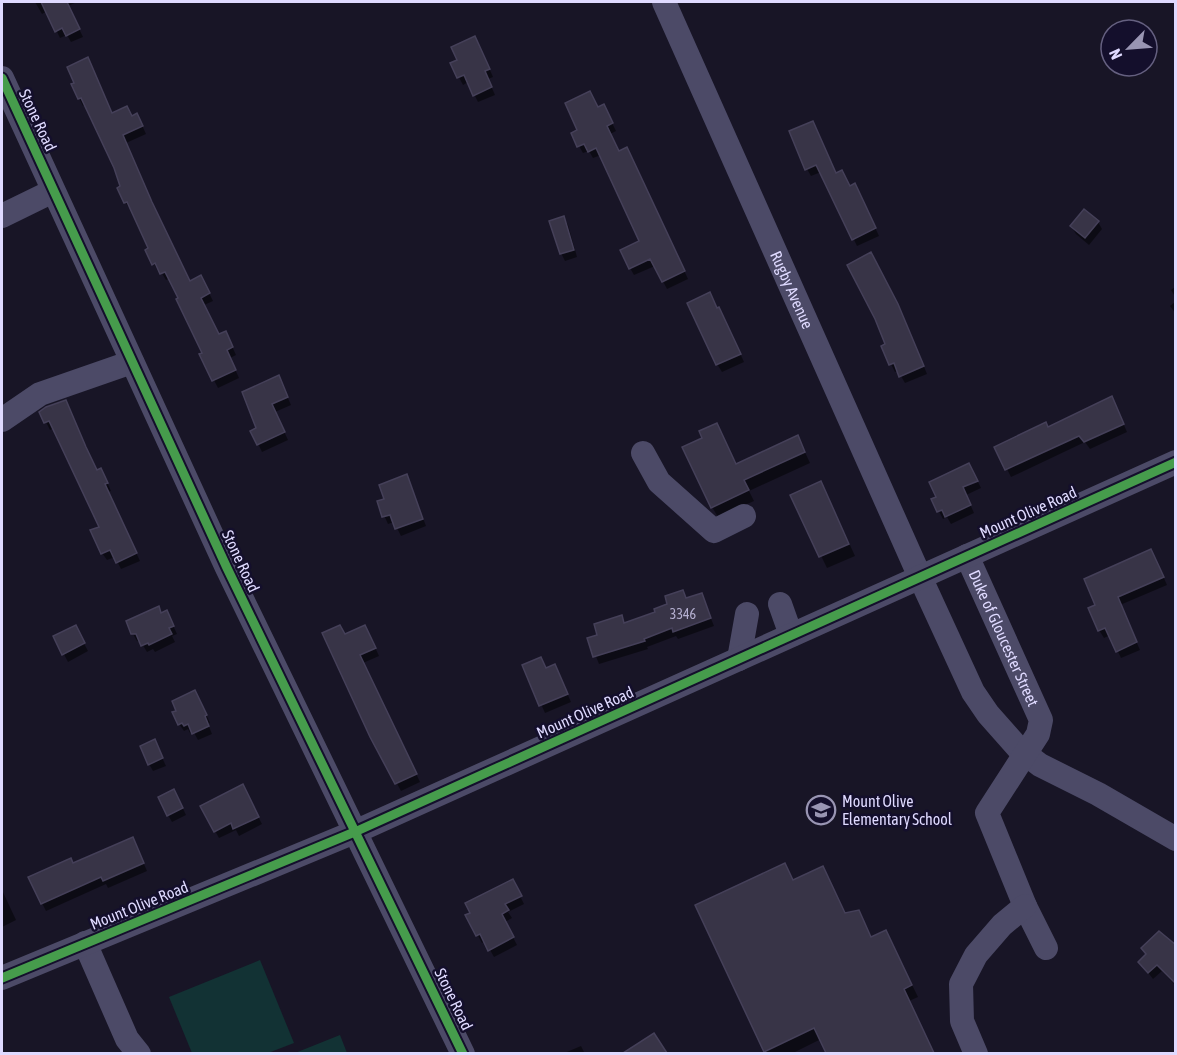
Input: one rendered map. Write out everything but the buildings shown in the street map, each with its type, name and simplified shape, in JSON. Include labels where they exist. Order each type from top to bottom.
[{"type":"street","name":"Rugby Avenue","points":[[664,2],[920,577]]},
{"type":"street","name":"Stone Road","points":[[2,78],[227,568],[357,831],[463,1053]]},
{"type":"street","points":[[2,216],[53,191]]},
{"type":"street","points":[[2,420],[40,394],[132,362]]},
{"type":"street","points":[[643,453],[659,482],[714,531],[744,516]]},
{"type":"street","name":"Mount Olive Road","points":[[2,978],[357,831],[1176,462]]},
{"type":"street","name":"Duke of Gloucester Street","points":[[967,556],[1041,720],[1038,734],[1025,753]]},
{"type":"street","points":[[920,577],[973,692],[988,714],[1019,749],[1040,765],[1098,794],[1176,839]]},
{"type":"street","points":[[780,604],[791,635]]},
{"type":"street","points":[[739,659],[747,614]]},
{"type":"street","points":[[1025,753],[987,813],[1025,906],[1046,948]]},
{"type":"street","points":[[976,1053],[962,1021],[961,984],[976,955],[1002,925],[1025,906]]},
{"type":"street","points":[[85,944],[127,1039],[139,1053]]},
{"type":"green space","points":[[260,960],[294,1043],[268,1053],[192,1053],[169,997]]},
{"type":"green space","points":[[340,1035],[347,1053],[295,1053]]},
{"type":"cycle path","points":[[2,78],[227,568],[463,1054]]},
{"type":"cycle path","points":[[2,978],[357,831],[1176,462]]},
{"type":"place","name":"Mount Olive Elementary School","points":[[821,810]]}]
